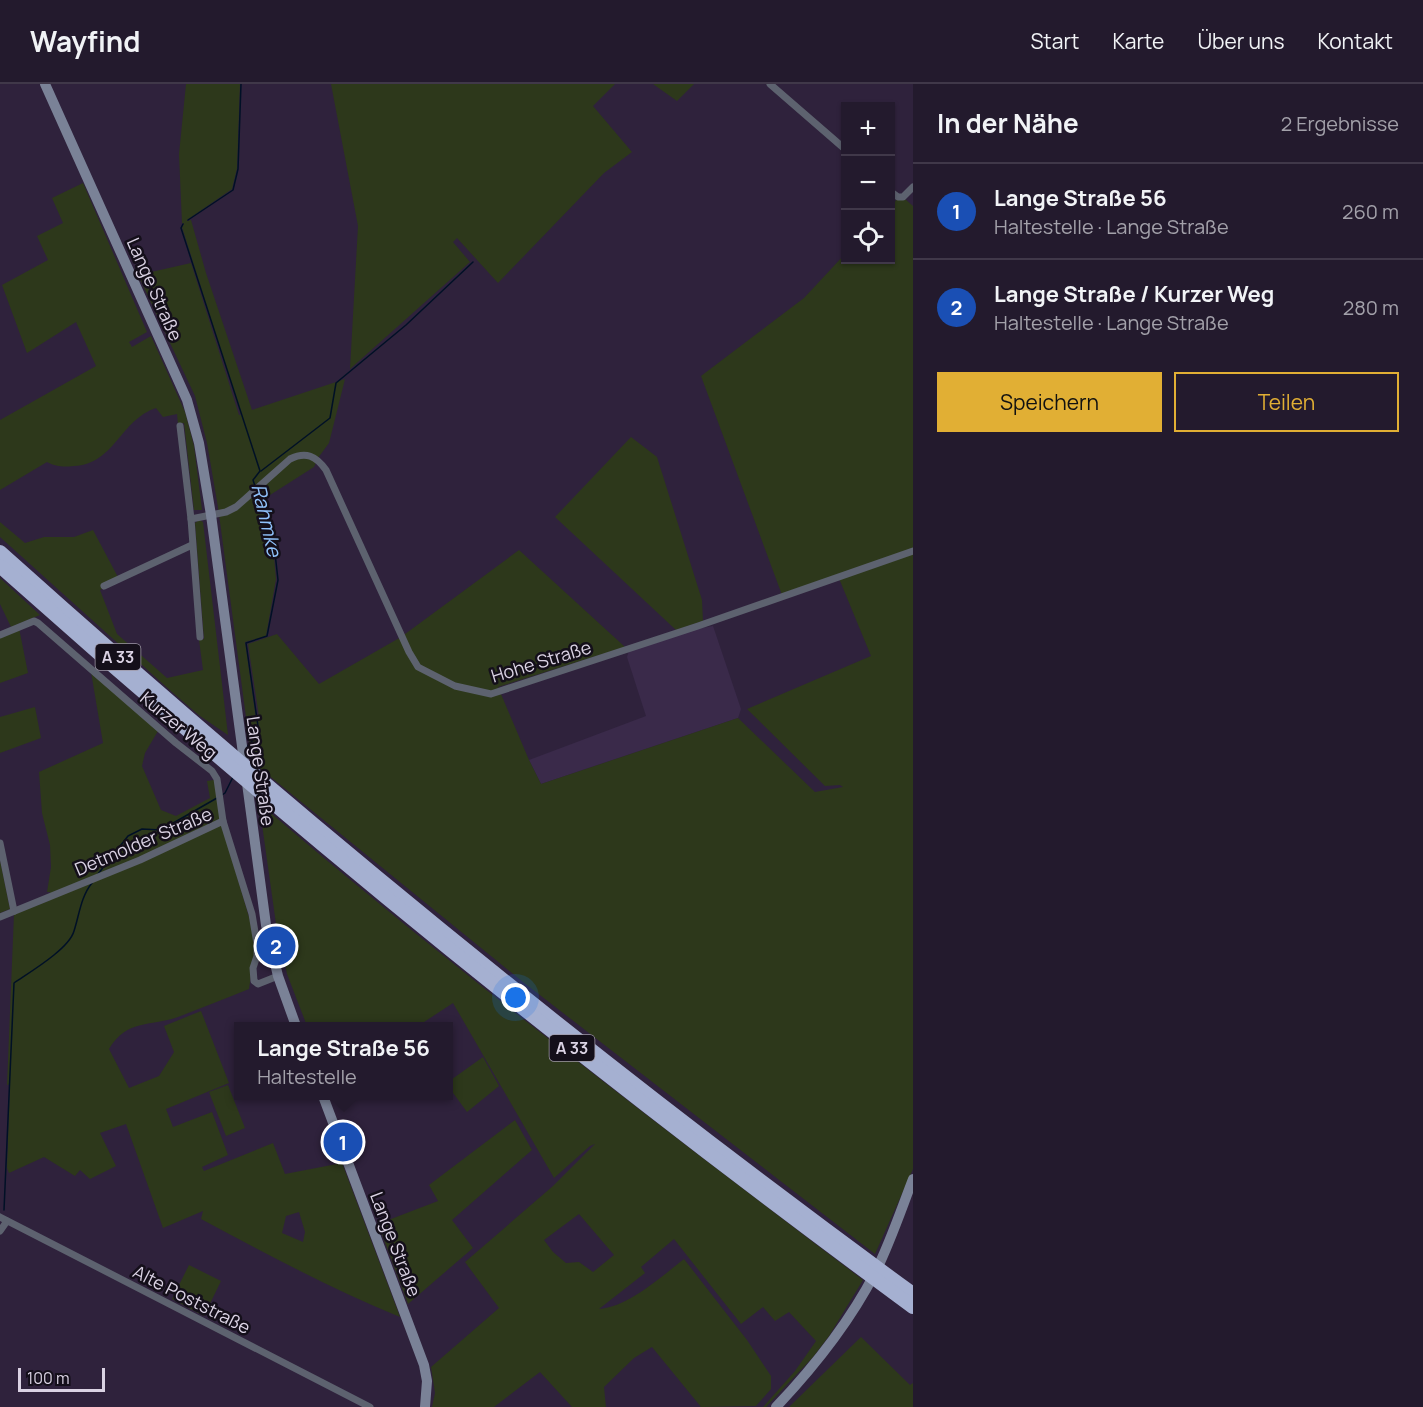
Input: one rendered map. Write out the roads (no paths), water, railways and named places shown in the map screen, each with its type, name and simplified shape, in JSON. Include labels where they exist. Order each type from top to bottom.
[{"type":"highway","name":"A 33","points":[[0,552],[239,769],[679,1119],[913,1294]]},
{"type":"highway","name":"A 33","points":[[0,566],[411,919],[678,1132],[913,1308]]},
{"type":"street","name":"Lange Straße","points":[[45,84],[187,400],[199,443],[266,925],[278,976],[295,1022]]},
{"type":"street","points":[[771,84],[841,146]]},
{"type":"street","points":[[895,194],[903,197],[913,187]]},
{"type":"street","points":[[180,426],[191,519],[200,637]]},
{"type":"street","name":"Hohe Straße","points":[[210,515],[236,507],[297,456],[307,454],[319,459],[418,667],[455,686],[491,694],[698,626],[913,550]]},
{"type":"street","points":[[191,519],[210,515]]},
{"type":"street","points":[[104,586],[192,545]]},
{"type":"street","name":"Kurzer Weg","points":[[0,635],[26,623],[34,621],[38,623],[176,743],[212,771],[217,779],[223,821]]},
{"type":"street","name":"Detmolder Straße","points":[[0,917],[114,871],[223,821],[252,914],[257,944],[257,956],[253,968],[254,981],[258,984],[278,976]]},
{"type":"street","points":[[0,843],[14,911]]},
{"type":"street","name":"Lange Straße","points":[[325,1100],[424,1365],[427,1381],[425,1407]]},
{"type":"street","points":[[776,1407],[818,1360],[861,1298],[882,1258],[913,1179]]},
{"type":"street","points":[[0,1231],[4,1219]]},
{"type":"street","name":"Alte Poststraße","points":[[4,1219],[370,1407]]},
{"type":"waterway","name":"Rahmke","points":[[188,220],[233,190],[238,169],[241,84]]},
{"type":"waterway","name":"Rahmke","points":[[183,224],[181,228],[260,471],[253,480],[255,486]]},
{"type":"waterway","points":[[261,471],[330,418],[336,383],[406,325],[473,262]]},
{"type":"waterway","name":"Rahmke","points":[[246,748],[259,733],[246,643],[267,636],[278,580],[273,535],[257,493]]},
{"type":"waterway","name":"Rahmke","points":[[222,795],[233,777]]},
{"type":"waterway","name":"Rahmke","points":[[98,874],[128,836],[142,829],[161,830],[217,798]]},
{"type":"waterway","points":[[4,1210],[14,983],[48,960],[71,938],[83,900],[92,883]]},
{"type":"place","name":"Lange Straße / Kurzer Weg","points":[[276,946]]},
{"type":"place","name":"Lange Straße 56","points":[[343,1142]]}]
